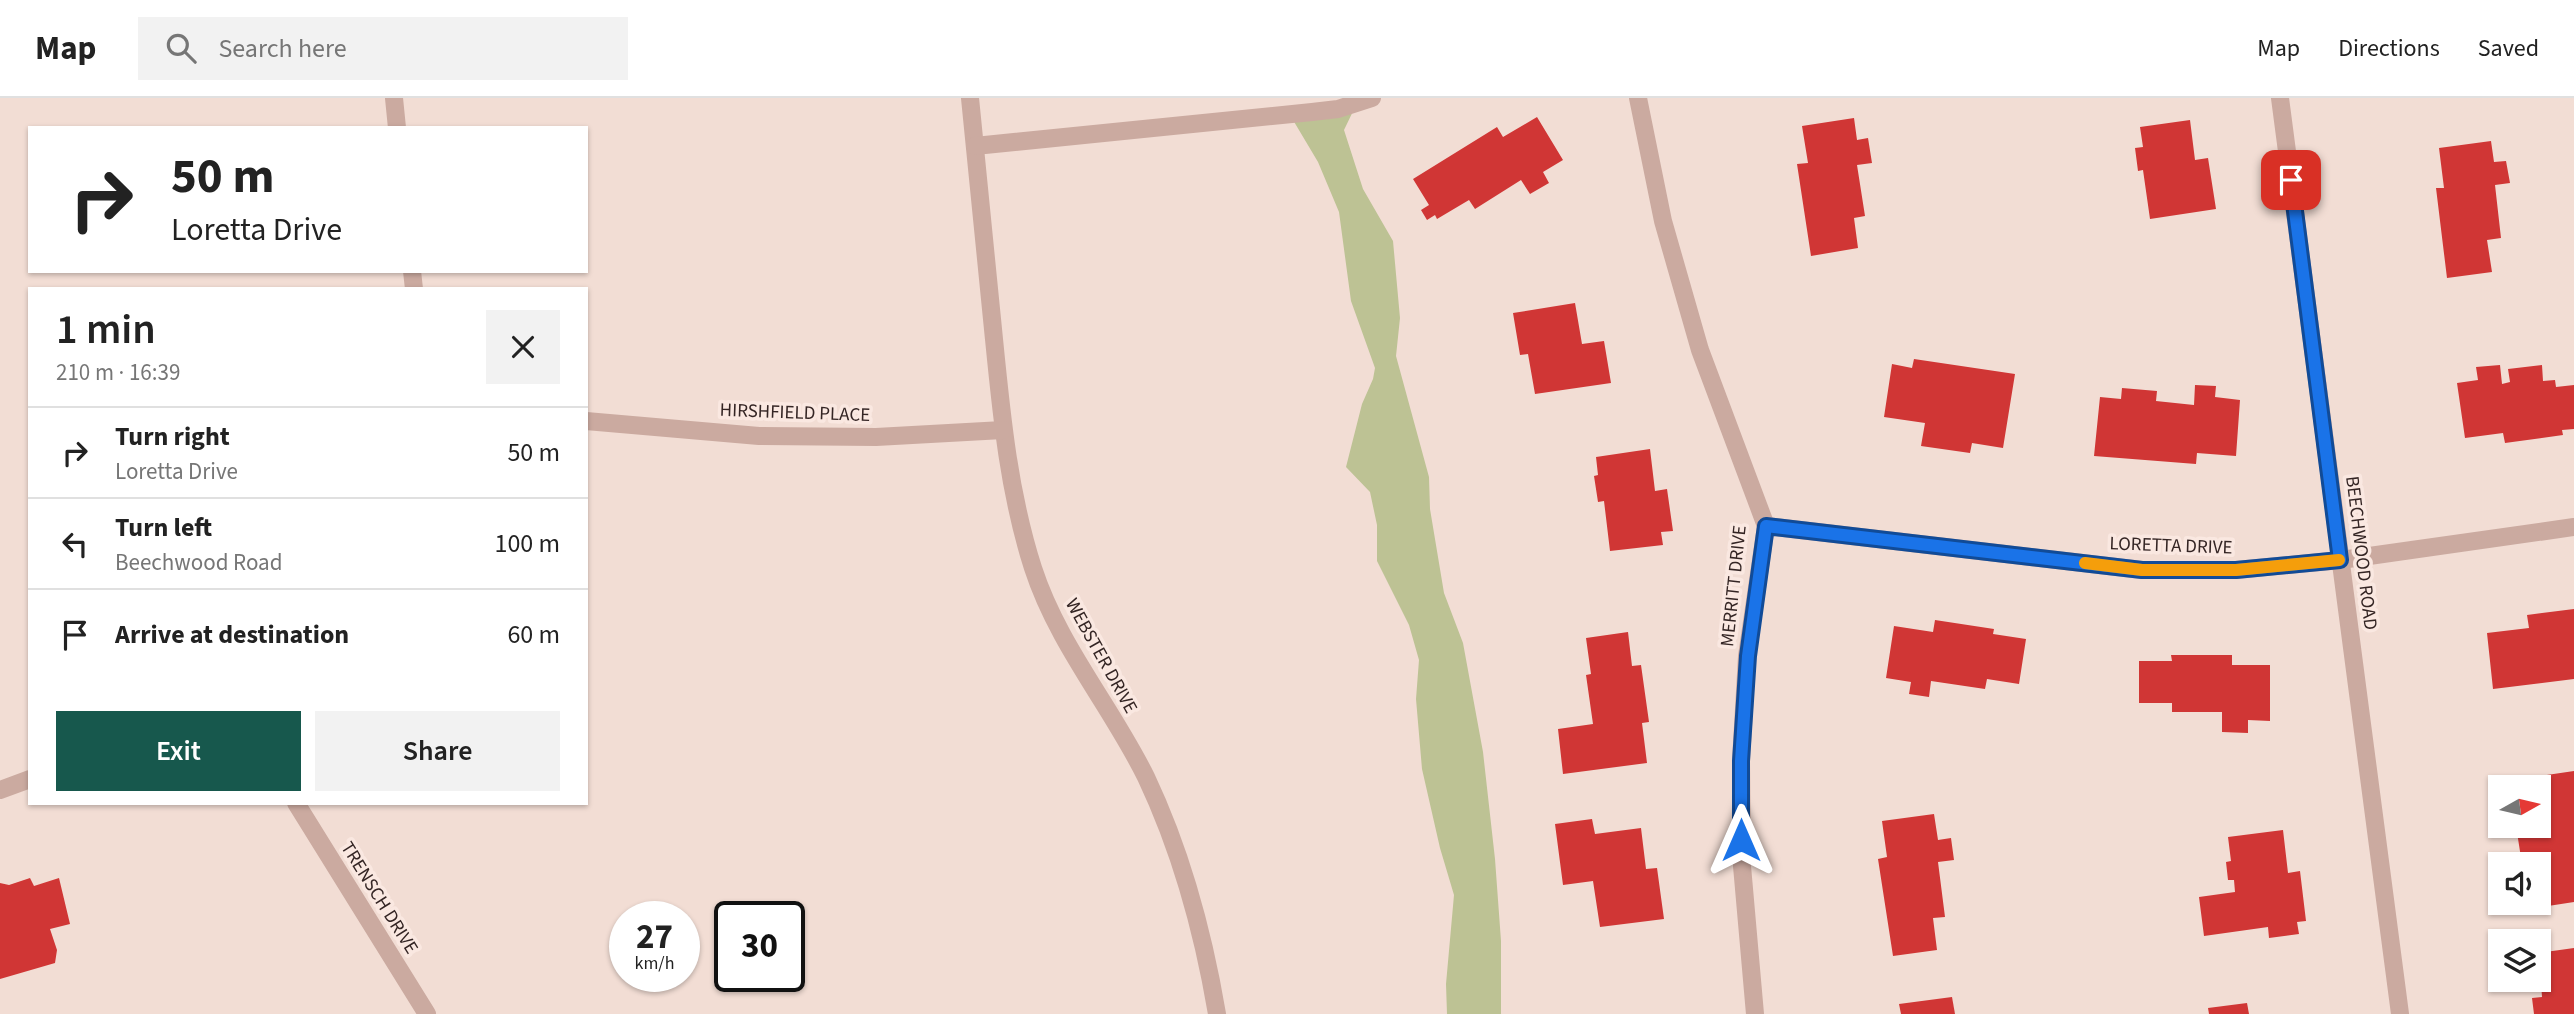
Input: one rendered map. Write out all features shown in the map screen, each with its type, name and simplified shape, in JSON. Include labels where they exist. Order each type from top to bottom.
[{"type":"street","points":[[394,98],[397,126]]},
{"type":"street","name":"WEBSTER DRIVE","points":[[970,98],[1003,430],[1014,501],[1034,571],[1063,637],[1145,776],[1178,853],[1203,934],[1217,1014]]},
{"type":"street","points":[[975,146],[1312,112],[1372,98]]},
{"type":"street","name":"MERRITT DRIVE","points":[[1637,98],[1664,220],[1700,350],[1766,526],[1748,656],[1741,761],[1741,866],[1755,1014]]},
{"type":"street","name":"BEECHWOOD ROAD","points":[[2280,98],[2400,1014]]},
{"type":"street","name":"HIRSHFIELD PLACE","points":[[588,421],[760,436],[876,437],[1003,430]]},
{"type":"street","name":"LORETTA DRIVE","points":[[1766,526],[2142,570],[2236,570],[2340,560],[2574,527]]},
{"type":"street","points":[[0,790],[28,780]]},
{"type":"street","name":"TRENSCH DRIVE","points":[[297,805],[427,1014]]},
{"type":"green space","points":[[1357,103],[1344,130],[1363,189],[1393,241],[1400,318],[1396,356],[1429,477],[1430,509],[1444,593],[1463,643],[1483,752],[1501,941],[1501,1014],[1447,1014],[1446,984],[1454,895],[1422,769],[1416,699],[1419,660],[1409,625],[1377,561],[1377,525],[1370,492],[1346,467],[1362,404],[1375,368],[1351,301],[1339,212],[1318,162],[1293,120]]},
{"type":"building","points":[[1537,117],[1563,160],[1543,172],[1549,183],[1530,194],[1521,180],[1475,209],[1469,200],[1437,219],[1435,215],[1427,220],[1421,210],[1429,205],[1413,179],[1497,127],[1503,137]]},
{"type":"building","points":[[1854,118],[1857,140],[1868,138],[1872,163],[1857,165],[1865,216],[1854,218],[1858,248],[1811,256],[1797,164],[1808,163],[1802,126]]},
{"type":"building","points":[[2190,120],[2195,160],[2208,158],[2216,209],[2150,219],[2143,170],[2138,171],[2135,148],[2143,147],[2140,127]]},
{"type":"building","points":[[2491,141],[2494,162],[2506,161],[2510,183],[2495,185],[2501,238],[2487,240],[2492,272],[2447,278],[2436,188],[2444,188],[2439,148]]},
{"type":"building","points":[[1575,303],[1582,344],[1604,341],[1611,383],[1535,394],[1528,354],[1520,355],[1513,313]]},
{"type":"building","points":[[1914,359],[2015,374],[2003,448],[1972,443],[1970,453],[1921,446],[1925,423],[1884,417],[1892,364],[1912,368]]},
{"type":"building","points":[[2500,365],[2502,384],[2510,382],[2508,369],[2542,365],[2543,381],[2555,380],[2556,387],[2574,385],[2574,429],[2562,430],[2563,435],[2505,443],[2503,433],[2465,438],[2457,383],[2478,380],[2476,367]]},
{"type":"building","points":[[2195,385],[2216,386],[2215,397],[2240,400],[2236,456],[2197,453],[2196,464],[2094,456],[2100,397],[2121,399],[2122,388],[2157,391],[2156,401],[2194,405]]},
{"type":"building","points":[[1650,449],[1655,491],[1667,489],[1673,531],[1661,532],[1663,545],[1610,551],[1604,501],[1598,502],[1594,476],[1598,475],[1596,457]]},
{"type":"building","points":[[2574,609],[2574,679],[2493,689],[2487,633],[2529,628],[2527,615]]},
{"type":"building","points":[[1935,620],[1994,629],[1993,634],[2026,639],[2019,684],[1987,679],[1985,689],[1931,681],[1929,697],[1909,694],[1911,682],[1886,678],[1894,626],[1933,632]]},
{"type":"building","points":[[1628,632],[1632,666],[1641,665],[1649,722],[1642,723],[1647,763],[1563,774],[1558,729],[1593,724],[1586,675],[1591,674],[1586,638]]},
{"type":"building","points":[[2171,655],[2232,655],[2232,665],[2270,665],[2270,721],[2248,720],[2248,733],[2222,732],[2222,712],[2172,712],[2172,703],[2139,703],[2139,661],[2172,661]]},
{"type":"building","points":[[2574,771],[2574,902],[2551,906],[2551,852],[2520,852],[2518,838],[2552,838],[2552,775],[2547,775]]},
{"type":"building","points":[[1934,814],[1938,840],[1951,838],[1954,860],[1938,862],[1945,917],[1933,918],[1937,950],[1893,956],[1878,859],[1887,857],[1882,821]]},
{"type":"building","points":[[1592,819],[1595,834],[1641,828],[1646,869],[1657,868],[1664,919],[1600,927],[1593,881],[1563,885],[1555,824]]},
{"type":"building","points":[[2283,830],[2288,873],[2300,871],[2306,921],[2297,922],[2299,934],[2269,938],[2268,927],[2204,936],[2199,897],[2235,892],[2234,880],[2228,880],[2226,862],[2231,861],[2228,837]]},
{"type":"building","points":[[30,878],[34,886],[59,878],[70,924],[50,929],[57,950],[55,963],[0,979],[0,883],[9,885]]},
{"type":"building","points":[[2574,948],[2574,1014],[2534,1014],[2532,998],[2542,997],[2542,992],[2551,992],[2551,951]]},
{"type":"building","points":[[1952,997],[1955,1014],[1901,1014],[1899,1004]]},
{"type":"building","points":[[2247,1003],[2249,1014],[2209,1014],[2208,1008]]},
{"type":"slow traffic","points":[[2085,563],[2142,570],[2236,570],[2339,560]]},
{"type":"route","points":[[1741,840],[1741,761],[1748,656],[1766,526],[2142,570],[2236,570],[2340,560],[2291,180]]}]
